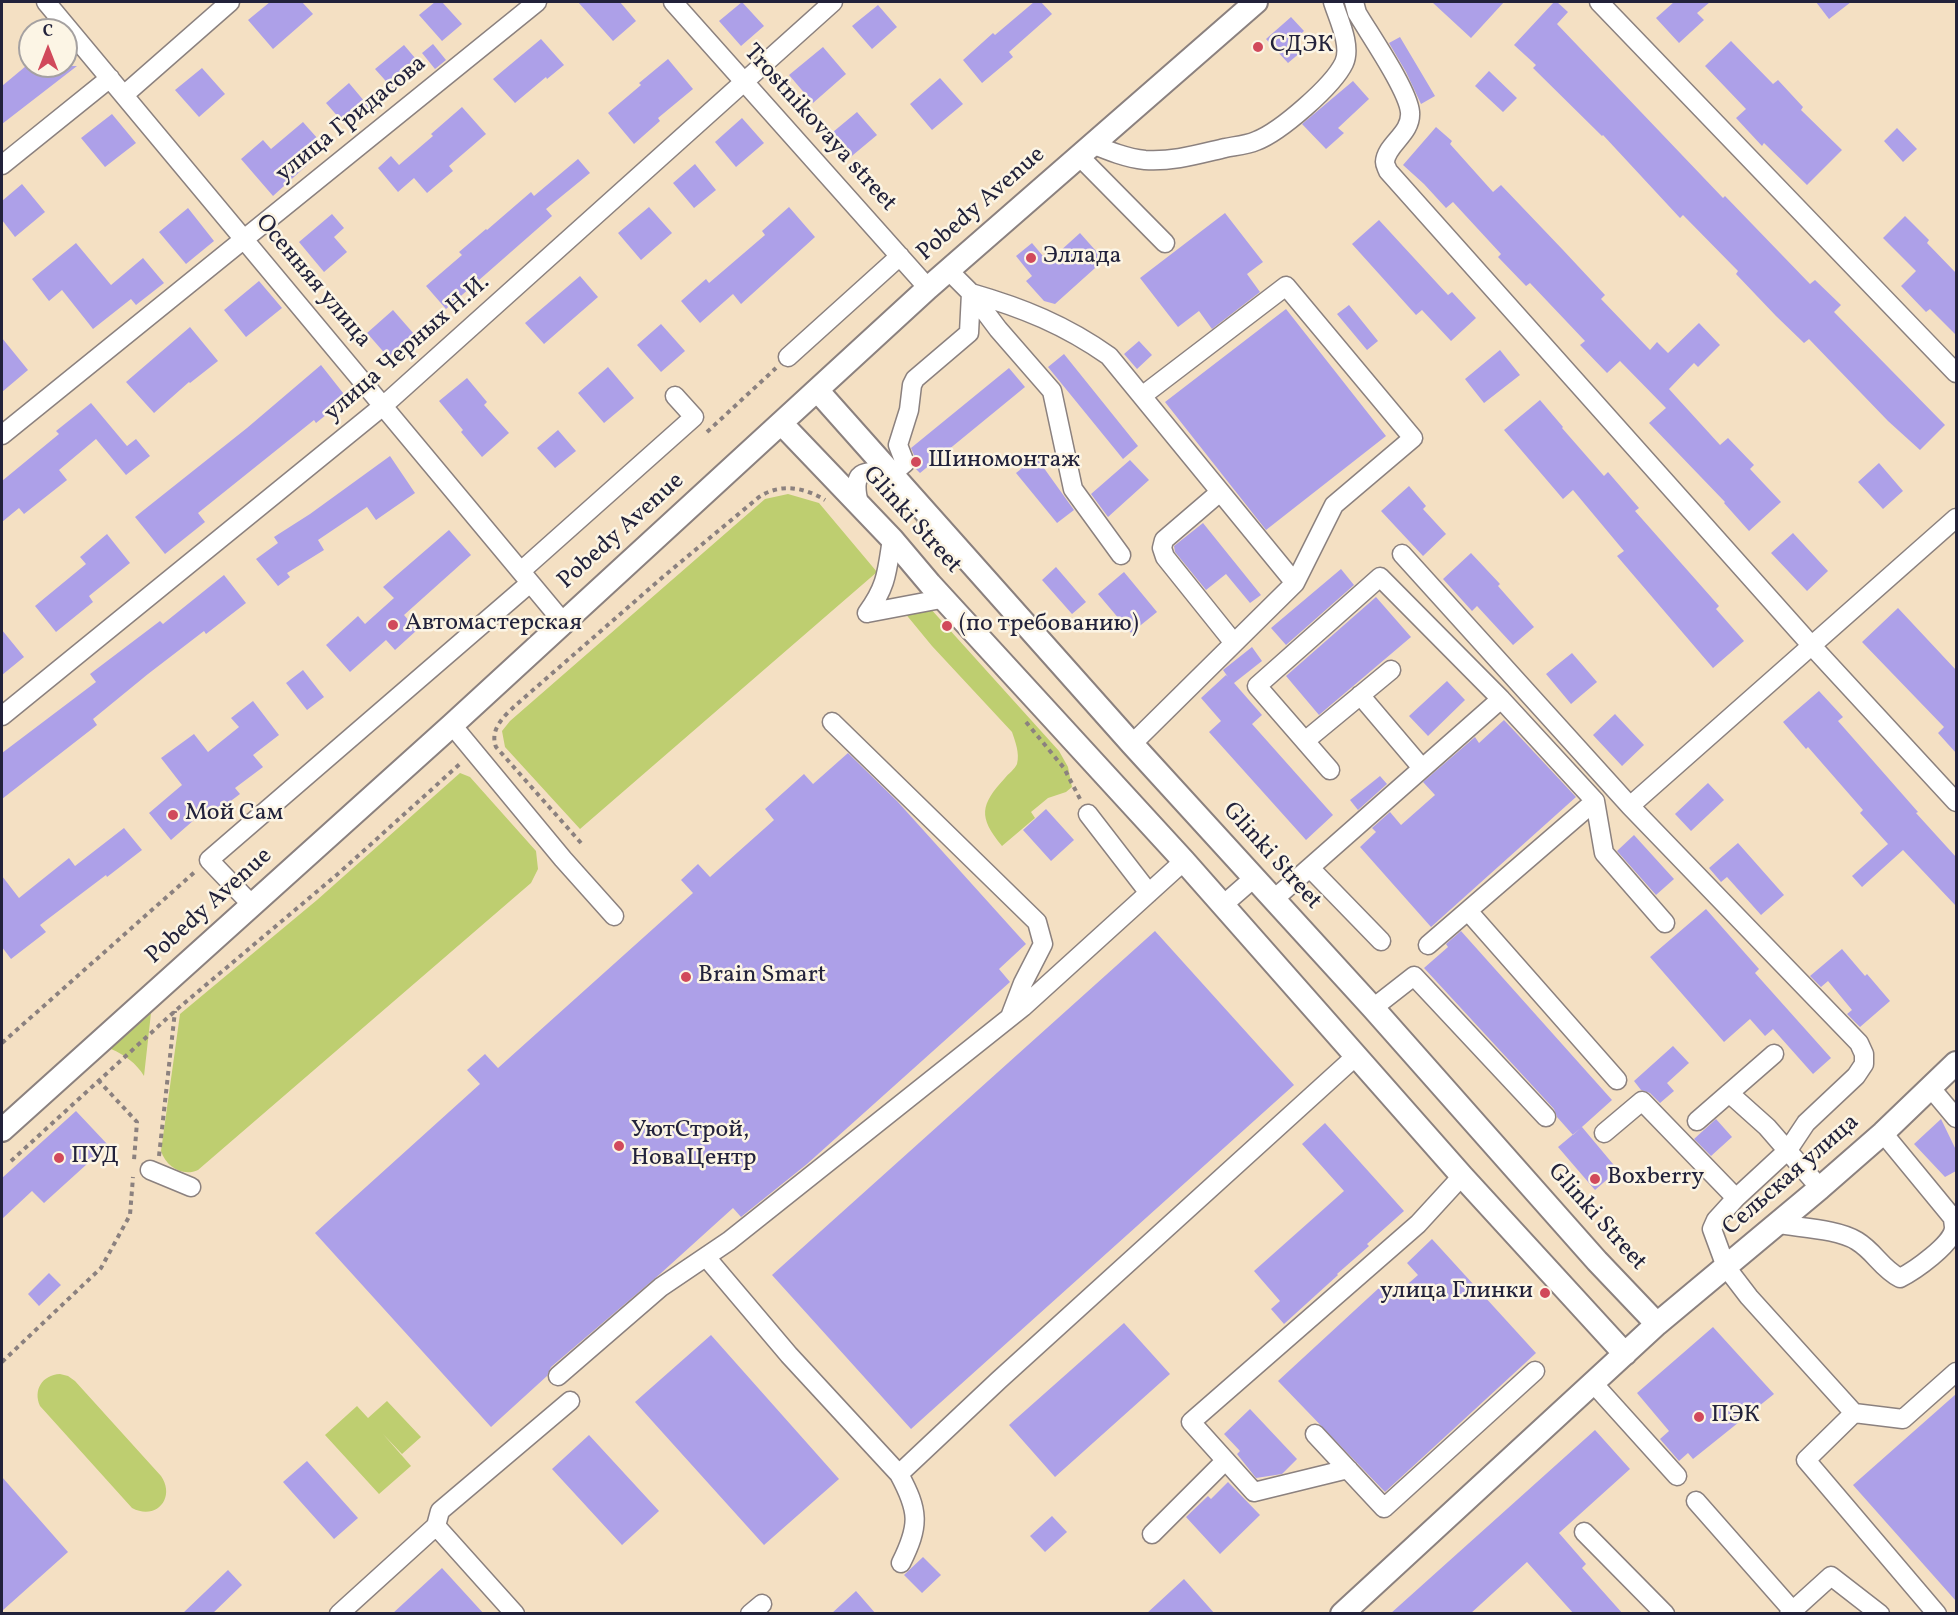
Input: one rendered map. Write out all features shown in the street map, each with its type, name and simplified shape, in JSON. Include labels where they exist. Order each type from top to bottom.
[{"type":"main road","name":"Pobedy Avenue","points":[[2,1130],[452,725],[948,270],[1256,2]]},
{"type":"main road","name":"Glinki Street","points":[[817,390],[1132,744],[1373,1008],[1597,1261],[1657,1324]]},
{"type":"main road","name":"Glinki Street","points":[[781,423],[892,539],[930,584],[1184,861],[1462,1176],[1625,1354]]},
{"type":"main road","name":"Сельская улица","points":[[1657,1324],[1820,1188],[1883,1133],[1956,1063]]},
{"type":"main road","points":[[1342,1614],[1657,1324]]},
{"type":"street","name":"Осенняя улица","points":[[46,2],[563,622]]},
{"type":"street","points":[[124,95],[230,2]]},
{"type":"street","name":"улица Гридасова","points":[[2,435],[537,2]]},
{"type":"street","name":"Trostnikovaya street","points":[[673,2],[928,288]]},
{"type":"street","name":"улица Черных Н.И.","points":[[2,716],[383,406],[833,2]]},
{"type":"street","points":[[1085,150],[1145,160],[1177,159],[1256,141],[1274,132],[1311,102],[1327,86],[1345,62],[1346,43],[1342,23],[1333,2]]},
{"type":"street","points":[[1354,2],[1357,13],[1406,97],[1410,114],[1406,130],[1385,162],[1388,171],[1811,645],[1956,802]]},
{"type":"street","points":[[1599,2],[1956,373]]},
{"type":"street","points":[[2,165],[110,78]]},
{"type":"street","points":[[1085,150],[1165,243]]},
{"type":"street","points":[[788,357],[900,256]]},
{"type":"street","points":[[948,270],[971,293],[998,329],[1052,391],[1073,489],[1121,555]]},
{"type":"street","points":[[1132,744],[1294,582],[1334,505],[1413,438],[1286,286],[1142,396]]},
{"type":"street","points":[[971,293],[1017,307],[1070,330],[1109,356],[1294,582]]},
{"type":"street","points":[[859,504],[855,488],[857,480],[863,473],[872,471],[892,474],[905,463],[898,445],[909,410],[912,385],[922,372],[969,333],[971,293]]},
{"type":"street","points":[[252,905],[209,860],[525,577],[694,417],[675,396]]},
{"type":"street","points":[[1220,492],[1164,540],[1162,548],[1164,557],[1234,643]]},
{"type":"street","points":[[1630,806],[1956,518]]},
{"type":"street","points":[[892,539],[880,596],[867,613],[941,599],[952,606]]},
{"type":"street","points":[[1402,554],[1630,806],[1859,1043],[1864,1054],[1864,1064],[1856,1076],[1806,1123],[1788,1150],[1716,1220],[1712,1229],[1726,1267],[1749,1297],[1854,1413],[1903,1419],[1956,1372]]},
{"type":"street","points":[[1330,770],[1257,686],[1380,577],[1501,699],[1594,801],[1604,853],[1665,923]]},
{"type":"street","points":[[1305,741],[1391,670]]},
{"type":"street","points":[[1360,695],[1422,768]]},
{"type":"street","points":[[1273,900],[1501,699]]},
{"type":"street","points":[[832,722],[1037,922],[1043,944],[1023,983],[1009,1018]]},
{"type":"street","points":[[452,725],[562,859],[614,916]]},
{"type":"street","points":[[1428,945],[1594,801]]},
{"type":"street","points":[[1088,814],[1149,893]]},
{"type":"street","points":[[558,1376],[661,1287],[729,1241],[1009,1018],[1184,861]]},
{"type":"street","points":[[1310,868],[1381,941]]},
{"type":"street","points":[[1223,905],[1254,878]]},
{"type":"street","points":[[1468,911],[1617,1080]]},
{"type":"street","points":[[1373,1008],[1414,976],[1546,1117]]},
{"type":"street","points":[[1697,1120],[1774,1054]]},
{"type":"street","points":[[900,1474],[999,1380],[1356,1056]]},
{"type":"street","points":[[1930,1087],[1956,1118]]},
{"type":"street","points":[[1729,1093],[1767,1128],[1820,1188]]},
{"type":"street","points":[[1604,1133],[1642,1101],[1737,1198]]},
{"type":"street","points":[[1778,1224],[1834,1233],[1856,1240],[1871,1252],[1888,1272],[1900,1278],[1925,1261],[1949,1239],[1954,1230],[1953,1218],[1883,1133]]},
{"type":"street","points":[[154,1172],[191,1187]]},
{"type":"street","points":[[1348,1469],[1254,1492],[1191,1422],[1418,1224],[1462,1176]]},
{"type":"street","points":[[706,1257],[789,1355],[900,1474],[916,1511],[915,1531],[901,1563]]},
{"type":"street","points":[[1315,1434],[1384,1508],[1535,1371]]},
{"type":"street","points":[[1593,1383],[1677,1476]]},
{"type":"street","points":[[339,1614],[436,1526],[440,1511],[570,1401]]},
{"type":"street","points":[[1854,1413],[1806,1460],[1937,1614]]},
{"type":"street","points":[[1152,1534],[1225,1461]]},
{"type":"street","points":[[1696,1501],[1790,1612],[1831,1576],[1880,1614]]},
{"type":"street","points":[[436,1526],[515,1614]]},
{"type":"street","points":[[1584,1532],[1665,1614]]},
{"type":"path","points":[[703,436],[788,357]]},
{"type":"path","points":[[581,843],[496,747],[494,737],[498,726],[518,704],[664,576],[759,497],[768,491],[791,488],[815,494],[826,501]]},
{"type":"path","points":[[1020,715],[1064,768],[1088,814]]},
{"type":"path","points":[[11,1161],[175,1011],[339,873],[473,752],[494,737]]},
{"type":"path","points":[[2,1042],[209,860]]},
{"type":"path","points":[[154,1172],[175,1011]]},
{"type":"path","points":[[2,1362],[101,1268],[130,1215],[136,1122],[98,1080]]},
{"type":"green space","points":[[788,494],[819,503],[877,572],[580,829],[505,747],[502,731],[510,721],[765,499]]},
{"type":"green space","points":[[929,607],[1059,751],[1068,767],[1072,787],[1066,792],[1048,798],[1031,812],[1035,818],[1002,846],[989,827],[985,811],[997,787],[1017,764],[1016,743],[1012,732],[932,646],[904,612]]},
{"type":"green space","points":[[460,773],[470,777],[536,851],[538,869],[531,883],[198,1170],[187,1172],[171,1166],[161,1151],[180,1014],[317,900]]},
{"type":"green space","points":[[151,1013],[144,1076],[130,1060],[111,1049]]},
{"type":"green space","points":[[60,1374],[75,1381],[161,1476],[165,1484],[165,1499],[156,1509],[149,1512],[132,1508],[40,1406],[38,1394],[41,1384],[48,1377]]},
{"type":"green space","points":[[387,1401],[421,1437],[402,1454],[383,1434],[411,1466],[379,1494],[325,1435],[357,1406],[368,1418]]},
{"type":"building","points":[[270,2],[302,2],[313,14],[273,49],[248,20]]},
{"type":"building","points":[[435,2],[442,2],[462,24],[442,41],[419,15]]},
{"type":"building","points":[[578,2],[620,2],[636,21],[613,41]]},
{"type":"building","points":[[742,2],[764,26],[741,46],[719,21]]},
{"type":"building","points":[[1034,2],[1041,2],[1052,14],[1009,52],[1013,57],[982,83],[963,60],[993,33],[995,35]]},
{"type":"building","points":[[1432,2],[1504,2],[1471,38]]},
{"type":"building","points":[[1554,2],[1568,12],[1557,24],[1723,198],[1725,196],[1810,284],[1815,280],[1841,305],[1834,312],[1945,425],[1920,450],[1888,421],[1809,339],[1804,343],[1776,316],[1736,274],[1738,271],[1683,215],[1680,218],[1603,135],[1533,68],[1536,65],[1514,45]]},
{"type":"building","points":[[1674,2],[1710,2],[1697,13],[1704,20],[1679,43],[1656,18]]},
{"type":"building","points":[[1816,2],[1851,2],[1829,19]]},
{"type":"building","points":[[878,5],[897,27],[872,49],[852,26]]},
{"type":"building","points":[[1291,17],[1304,31],[1292,42],[1301,52],[1288,63],[1266,39]]},
{"type":"building","points":[[1400,37],[1435,96],[1421,104],[1389,43]]},
{"type":"building","points":[[541,39],[564,65],[515,103],[493,79]]},
{"type":"building","points":[[1731,41],[1773,84],[1778,80],[1803,107],[1801,110],[1842,150],[1807,185],[1764,143],[1762,146],[1736,118],[1746,109],[1705,66]]},
{"type":"building","points":[[433,44],[446,60],[435,69],[422,53]]},
{"type":"building","points":[[404,45],[421,65],[393,89],[375,69]]},
{"type":"building","points":[[823,47],[846,74],[813,103],[789,75]]},
{"type":"building","points":[[668,59],[693,89],[658,118],[660,121],[634,144],[608,113]]},
{"type":"building","points":[[202,68],[225,94],[199,117],[175,90]]},
{"type":"building","points":[[1489,71],[1517,98],[1503,112],[1475,86]]},
{"type":"building","points":[[18,73],[18,78],[61,78],[2,124],[2,86]]},
{"type":"building","points":[[940,78],[963,104],[932,130],[910,104]]},
{"type":"building","points":[[1353,81],[1369,99],[1338,128],[1344,133],[1326,149],[1302,124]]},
{"type":"building","points":[[349,83],[370,108],[347,127],[326,103]]},
{"type":"building","points":[[462,107],[486,134],[449,166],[453,171],[427,193],[414,178],[398,192],[378,168],[391,156],[399,165]]},
{"type":"building","points":[[857,112],[877,135],[847,160],[827,137]]},
{"type":"building","points":[[112,114],[136,143],[105,167],[81,138]]},
{"type":"building","points":[[742,118],[764,143],[736,167],[715,142]]},
{"type":"building","points":[[303,122],[326,148],[273,196],[241,159],[263,140],[271,149]]},
{"type":"building","points":[[1436,127],[1452,141],[1450,144],[1493,192],[1501,185],[1605,295],[1601,299],[1650,350],[1657,342],[1668,353],[1699,323],[1720,345],[1698,367],[1694,363],[1669,389],[1720,445],[1728,438],[1754,465],[1750,469],[1781,502],[1749,531],[1725,502],[1649,423],[1666,408],[1620,361],[1607,373],[1580,345],[1585,341],[1530,283],[1526,286],[1498,257],[1501,254],[1453,202],[1446,208],[1403,165]]},
{"type":"building","points":[[1897,128],[1917,149],[1903,162],[1884,141]]},
{"type":"building","points":[[578,159],[590,173],[546,209],[552,216],[446,309],[426,286],[462,255],[459,252],[486,229],[531,192],[534,196]]},
{"type":"building","points":[[695,164],[716,190],[694,208],[673,183]]},
{"type":"building","points":[[22,184],[45,212],[15,237],[2,220],[2,201]]},
{"type":"building","points":[[649,207],[672,233],[641,260],[618,233]]},
{"type":"building","points":[[789,207],[815,237],[741,304],[733,294],[700,323],[681,301],[706,279],[709,283],[765,235],[762,231]]},
{"type":"building","points":[[188,208],[214,241],[186,264],[159,232]]},
{"type":"building","points":[[1225,213],[1263,262],[1247,274],[1260,292],[1212,329],[1199,311],[1178,327],[1140,278]]},
{"type":"building","points":[[332,214],[344,228],[334,237],[347,252],[324,272],[299,242]]},
{"type":"building","points":[[1905,216],[1929,240],[1927,243],[1956,273],[1956,335],[1930,309],[1926,312],[1901,286],[1916,271],[1883,238]]},
{"type":"building","points":[[1379,220],[1448,295],[1452,292],[1476,318],[1451,341],[1422,310],[1416,315],[1352,244]]},
{"type":"building","points":[[1080,233],[1104,260],[1055,304],[1044,301],[1026,281],[1032,276],[1016,256],[1032,243],[1048,262]]},
{"type":"building","points":[[76,243],[111,285],[143,258],[164,283],[136,305],[131,299],[93,329],[62,290],[49,301],[32,279]]},
{"type":"building","points":[[580,276],[598,297],[544,344],[525,323]]},
{"type":"building","points":[[259,281],[282,308],[246,337],[224,310]]},
{"type":"building","points":[[1349,305],[1378,341],[1367,350],[1337,314]]},
{"type":"building","points":[[1286,309],[1386,436],[1266,530],[1165,402]]},
{"type":"building","points":[[393,310],[414,334],[388,357],[367,333]]},
{"type":"building","points":[[661,324],[685,351],[661,372],[637,345]]},
{"type":"building","points":[[190,327],[218,361],[189,382],[154,413],[126,382]]},
{"type":"building","points":[[2,338],[28,370],[2,392]]},
{"type":"building","points":[[1139,341],[1152,355],[1137,369],[1124,354]]},
{"type":"building","points":[[1500,350],[1520,375],[1484,403],[1465,379]]},
{"type":"building","points":[[1064,354],[1138,446],[1123,459],[1048,367]]},
{"type":"building","points":[[321,365],[347,398],[316,423],[314,420],[198,513],[205,522],[165,554],[135,517],[247,428]]},
{"type":"building","points":[[608,367],[634,398],[604,423],[578,393]]},
{"type":"building","points":[[1009,368],[1025,387],[920,473],[915,468],[916,460],[911,448]]},
{"type":"building","points":[[467,378],[487,402],[484,405],[509,433],[482,457],[439,401]]},
{"type":"building","points":[[1540,400],[1604,476],[1608,472],[1639,508],[1635,511],[1719,606],[1716,609],[1744,641],[1713,668],[1617,556],[1624,551],[1573,490],[1563,499],[1504,430]]},
{"type":"building","points":[[91,403],[127,446],[136,439],[150,456],[126,475],[96,439],[59,470],[67,480],[24,514],[19,508],[2,522],[2,481],[59,434],[56,431]]},
{"type":"building","points":[[558,430],[576,451],[555,468],[537,448]]},
{"type":"building","points":[[390,456],[415,493],[376,520],[367,507],[318,540],[324,550],[287,573],[290,577],[278,586],[256,559],[278,543],[274,537]]},
{"type":"building","points":[[1036,457],[1074,510],[1057,523],[1016,473]]},
{"type":"building","points":[[1130,460],[1149,480],[1108,517],[1091,494]]},
{"type":"building","points":[[1879,463],[1903,491],[1883,509],[1858,482]]},
{"type":"building","points":[[1409,486],[1426,506],[1423,509],[1446,534],[1423,556],[1381,511]]},
{"type":"building","points":[[1203,523],[1261,595],[1250,603],[1226,574],[1206,590],[1175,552],[1174,546]]},
{"type":"building","points":[[449,530],[471,555],[404,615],[417,630],[395,650],[386,640],[350,672],[326,645],[358,616],[365,624],[394,598],[383,587]]},
{"type":"building","points":[[1793,533],[1828,571],[1807,591],[1771,553]]},
{"type":"building","points":[[107,534],[130,563],[89,596],[93,602],[56,632],[35,606],[86,564],[80,557]]},
{"type":"building","points":[[1471,553],[1500,584],[1498,586],[1534,627],[1513,645],[1477,606],[1472,611],[1443,579]]},
{"type":"building","points":[[1056,567],[1086,602],[1072,614],[1042,580]]},
{"type":"building","points":[[1341,569],[1354,585],[1286,645],[1271,628]]},
{"type":"building","points":[[1124,572],[1157,612],[1131,633],[1098,594]]},
{"type":"building","points":[[224,575],[246,603],[206,634],[204,631],[148,674],[93,719],[97,725],[2,799],[2,753],[96,682],[90,674],[160,621],[163,624]]},
{"type":"building","points":[[1376,597],[1411,637],[1319,715],[1286,676]]},
{"type":"building","points":[[1898,608],[1956,670],[1956,753],[1938,733],[1944,727],[1862,642]]},
{"type":"building","points":[[2,630],[24,657],[2,675]]},
{"type":"building","points":[[1252,647],[1262,661],[1234,683],[1262,715],[1252,724],[1333,815],[1306,840],[1209,732],[1221,721],[1201,698],[1226,675],[1228,677],[1223,670]]},
{"type":"building","points":[[1572,653],[1597,682],[1571,704],[1546,674]]},
{"type":"building","points":[[303,670],[324,697],[307,710],[286,683]]},
{"type":"building","points":[[1447,681],[1465,700],[1428,736],[1409,716]]},
{"type":"building","points":[[1819,691],[1843,717],[1838,721],[1956,857],[1956,906],[1903,850],[1862,887],[1852,876],[1888,844],[1860,813],[1863,810],[1783,722]]},
{"type":"building","points":[[253,701],[279,735],[253,755],[263,767],[235,788],[240,794],[207,819],[202,813],[171,840],[149,813],[182,785],[161,758],[194,734],[208,752],[239,727],[231,718]]},
{"type":"building","points":[[1615,714],[1644,745],[1622,766],[1593,735]]},
{"type":"building","points":[[1504,720],[1576,797],[1431,927],[1360,847],[1376,832],[1372,828],[1390,812],[1401,825],[1435,795],[1423,782],[1475,737],[1479,743]]},
{"type":"building","name":"УютСтрой, НоваЦентр","points":[[848,753],[897,801],[1026,944],[999,969],[1010,982],[807,1164],[741,1217],[733,1208],[551,1367],[547,1376],[491,1427],[315,1233],[480,1084],[467,1070],[485,1054],[498,1068],[693,893],[681,880],[698,864],[710,877],[774,820],[765,809],[804,774],[813,784]]},
{"type":"building","points":[[1380,776],[1387,784],[1358,810],[1350,800]]},
{"type":"building","points":[[1708,783],[1724,800],[1691,831],[1675,814]]},
{"type":"building","points":[[1046,809],[1074,840],[1051,861],[1023,830]]},
{"type":"building","points":[[124,828],[142,850],[40,925],[46,932],[11,959],[2,947],[2,876],[19,898],[69,858],[75,866]]},
{"type":"building","points":[[1634,835],[1674,879],[1656,895],[1617,851]]},
{"type":"building","points":[[1738,843],[1784,895],[1761,915],[1727,877],[1721,882],[1709,868]]},
{"type":"building","points":[[1706,909],[1759,969],[1755,973],[1831,1058],[1813,1074],[1773,1029],[1765,1036],[1750,1019],[1724,1042],[1650,957]]},
{"type":"building","points":[[1155,931],[1294,1085],[911,1429],[772,1275]]},
{"type":"building","points":[[1461,931],[1612,1100],[1573,1135],[1557,1117],[1554,1109],[1424,968],[1448,947],[1446,944]]},
{"type":"building","points":[[1842,949],[1890,1001],[1860,1027],[1847,1014],[1852,1010],[1828,981],[1821,987],[1810,976]]},
{"type":"building","points":[[1673,1046],[1689,1063],[1667,1083],[1674,1091],[1660,1103],[1650,1093],[1641,1090],[1634,1081]]},
{"type":"building","name":"ПУД","points":[[76,1111],[108,1145],[44,1203],[32,1191],[2,1219],[2,1178]]},
{"type":"building","points":[[1716,1119],[1732,1137],[1711,1156],[1694,1139]]},
{"type":"building","points":[[1941,1119],[1956,1150],[1956,1171],[1945,1177],[1914,1144]]},
{"type":"building","points":[[1325,1123],[1404,1211],[1284,1324],[1271,1309],[1280,1301],[1254,1271],[1344,1191],[1302,1144]]},
{"type":"building","points":[[1582,1127],[1618,1170],[1595,1190],[1558,1147]]},
{"type":"building","points":[[1432,1239],[1536,1353],[1385,1492],[1278,1381],[1380,1287],[1391,1299],[1418,1275],[1407,1263]]},
{"type":"building","points":[[49,1273],[61,1285],[39,1306],[28,1294]]},
{"type":"building","points":[[1124,1323],[1170,1374],[1055,1477],[1009,1425]]},
{"type":"building","points":[[1713,1327],[1774,1394],[1693,1459],[1688,1453],[1679,1461],[1660,1439],[1669,1431],[1637,1393]]},
{"type":"building","points":[[711,1335],[839,1479],[764,1545],[635,1402]]},
{"type":"building","points":[[1956,1394],[1956,1601],[1853,1485]]},
{"type":"building","points":[[1250,1409],[1297,1459],[1282,1474],[1256,1478],[1237,1454],[1240,1451],[1224,1434]]},
{"type":"building","points":[[1595,1430],[1630,1469],[1559,1533],[1586,1564],[1582,1568],[1623,1614],[1574,1614],[1527,1562],[1470,1614],[1390,1614]]},
{"type":"building","points":[[589,1435],[659,1511],[622,1545],[552,1469]]},
{"type":"building","points":[[307,1461],[358,1518],[334,1539],[283,1482]]},
{"type":"building","points":[[2,1477],[68,1552],[2,1611]]},
{"type":"building","points":[[1228,1482],[1260,1515],[1220,1554],[1186,1517],[1208,1496],[1211,1499]]},
{"type":"building","points":[[1052,1516],[1067,1532],[1045,1552],[1030,1536]]},
{"type":"building","points":[[923,1557],[941,1575],[922,1593],[904,1575]]},
{"type":"building","points":[[442,1568],[484,1614],[392,1614]]},
{"type":"building","points":[[228,1570],[242,1585],[212,1614],[182,1614]]},
{"type":"building","points":[[1184,1579],[1215,1614],[1146,1614]]},
{"type":"building","points":[[856,1591],[876,1614],[831,1614]]},
{"type":"place","name":"СДЭК","points":[[1258,47]]},
{"type":"place","name":"Эллада","points":[[1031,258]]},
{"type":"place","name":"Шиномонтаж","points":[[916,462]]},
{"type":"place","name":"Автомастерская","points":[[393,625]]},
{"type":"place","name":"(по требованию)","points":[[947,626]]},
{"type":"place","name":"Мой Сам","points":[[173,815]]},
{"type":"place","name":"Brain Smart","points":[[686,977]]},
{"type":"place","name":"УютСтрой, НоваЦентр","points":[[619,1146]]},
{"type":"place","name":"ПУД","points":[[59,1158]]},
{"type":"place","name":"Boxberry","points":[[1595,1179]]},
{"type":"place","name":"улица Глинки","points":[[1545,1293]]},
{"type":"place","name":"ПЭК","points":[[1699,1417]]}]
